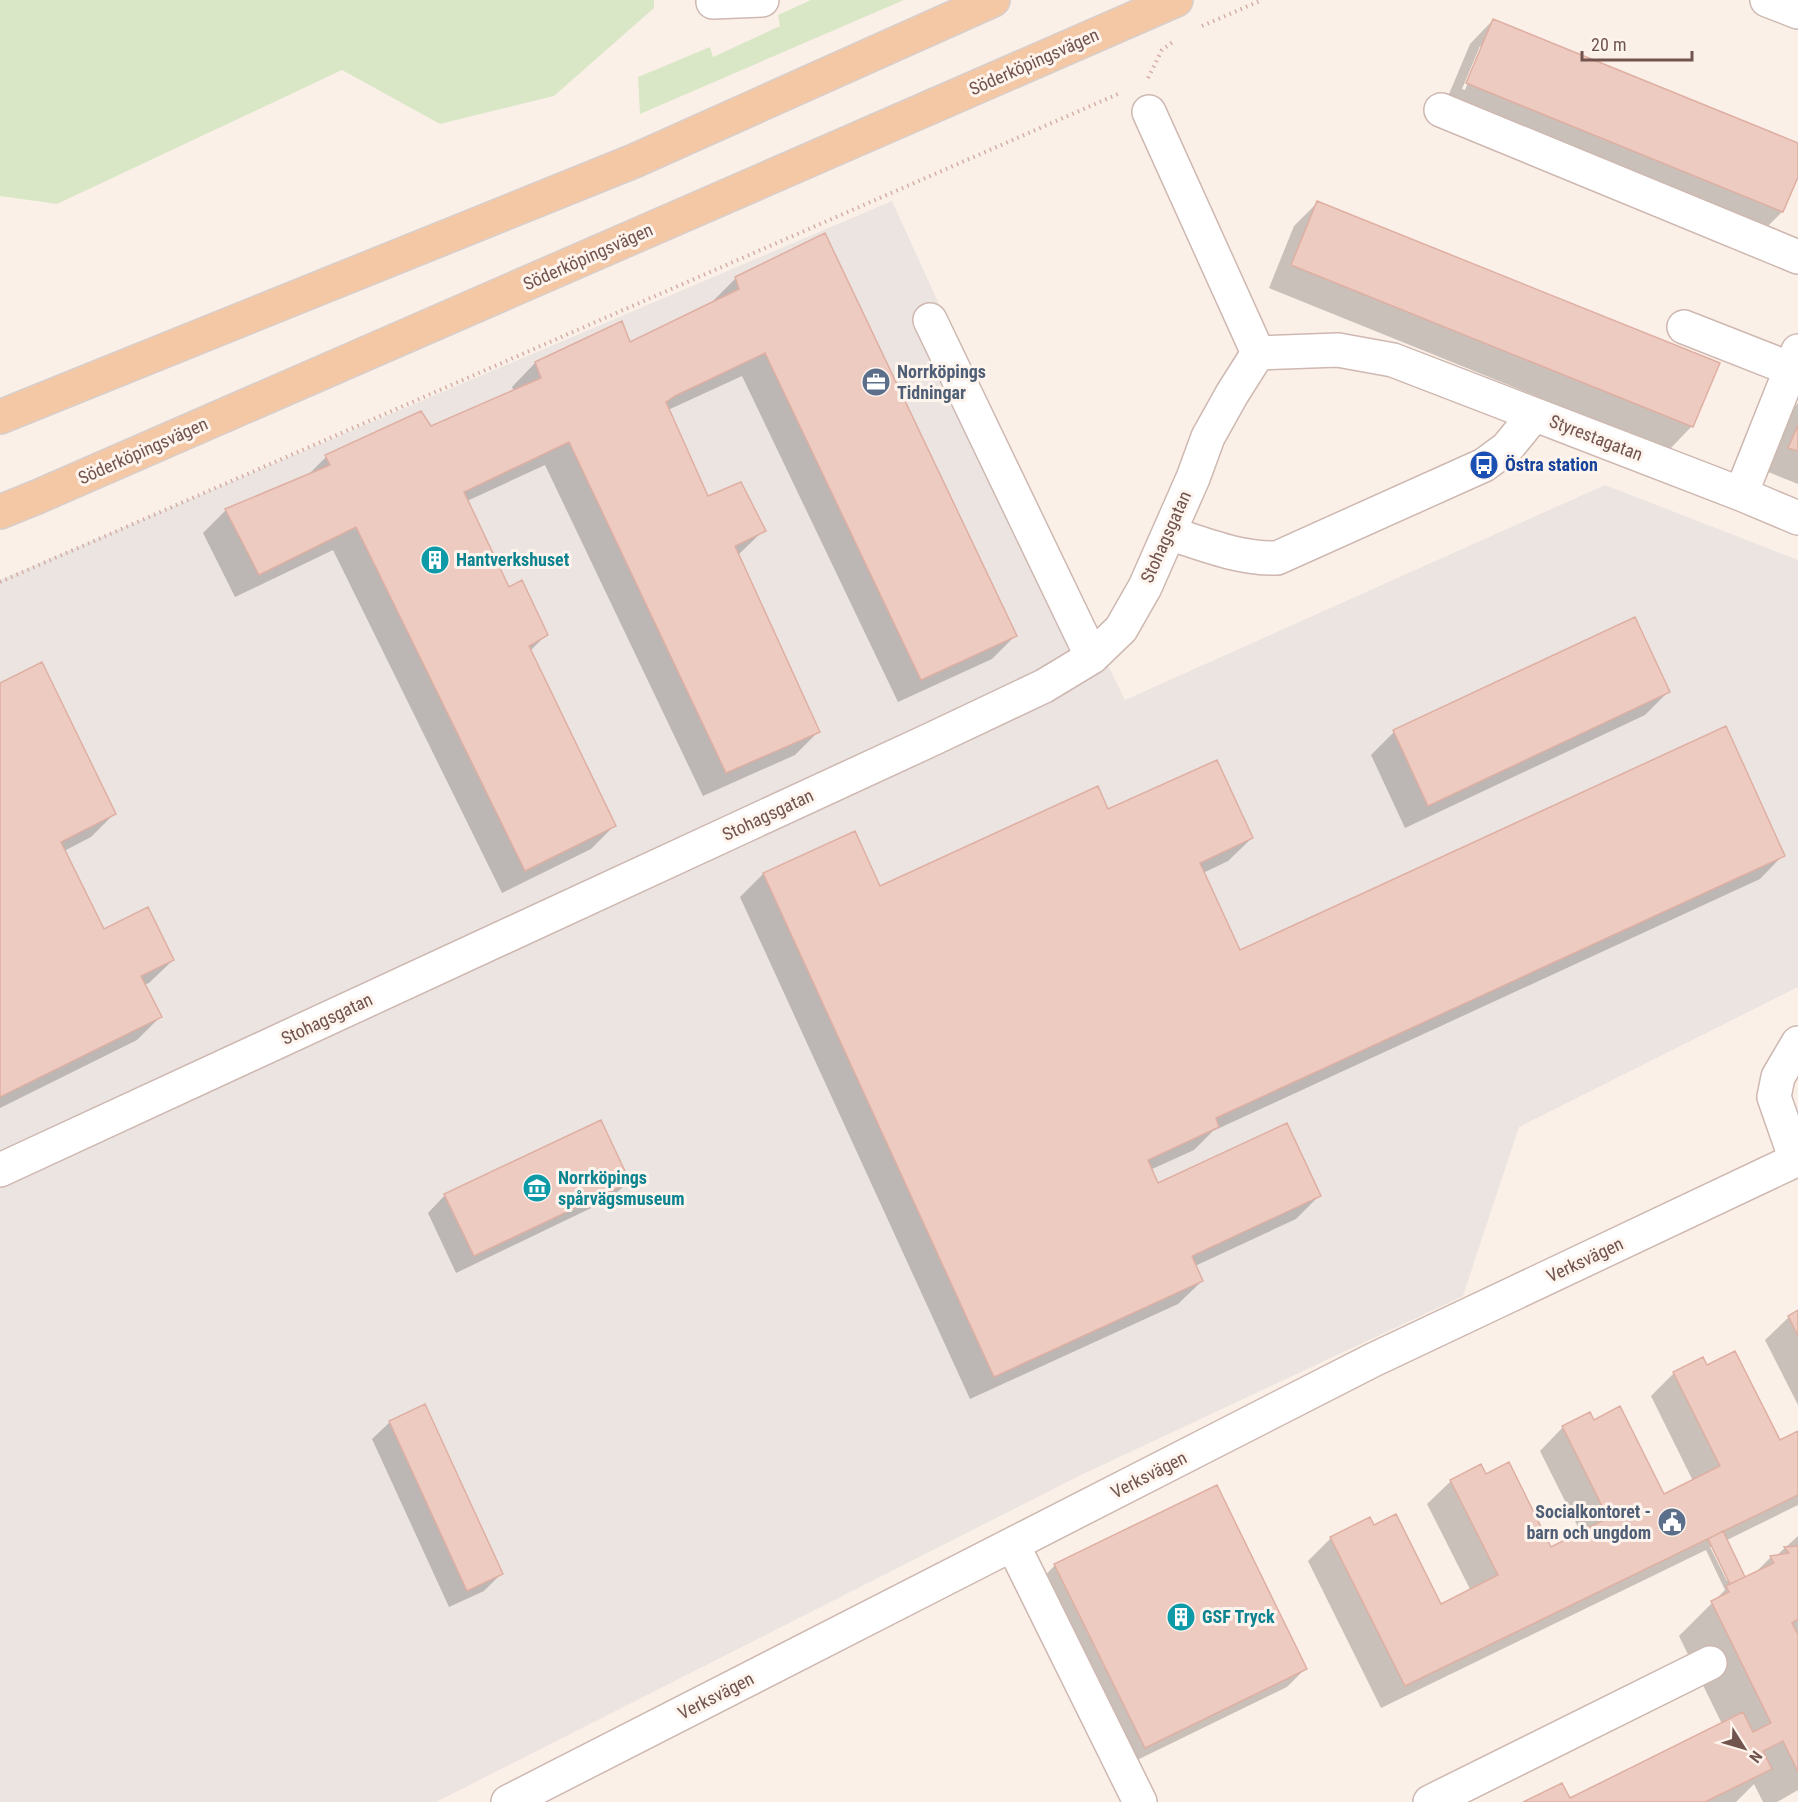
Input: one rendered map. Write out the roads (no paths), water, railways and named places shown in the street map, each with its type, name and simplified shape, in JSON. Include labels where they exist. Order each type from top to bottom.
[{"type":"main road","points":[[0,417],[634,161],[993,0]]},
{"type":"main road","name":"Söderköpingsvägen","points":[[0,512],[1176,0]]},
{"type":"street","points":[[713,2],[762,0]]},
{"type":"street","points":[[1767,0],[1798,12]]},
{"type":"street","points":[[1147,97],[1258,353]]},
{"type":"street","points":[[1441,110],[1798,257]]},
{"type":"street","points":[[930,320],[1092,657]]},
{"type":"street","points":[[1684,327],[1794,360],[1741,494]]},
{"type":"street","name":"Styrestagatan","points":[[1258,353],[1338,350],[1393,360],[1798,518]]},
{"type":"street","name":"Stohagsgatan","points":[[0,1170],[920,745],[1044,686],[1092,657],[1121,629],[1145,587],[1208,437],[1258,353]]},
{"type":"street","points":[[1169,533],[1240,556],[1257,559],[1277,558],[1484,465],[1507,448],[1534,415]]},
{"type":"street","name":"Verksvägen","points":[[511,1801],[1373,1360],[1797,1159],[1774,1097],[1778,1077],[1798,1043]]},
{"type":"street","points":[[1012,1545],[1140,1802]]},
{"type":"street","points":[[1430,1802],[1710,1663]]},
{"type":"place","name":"Norrköpings Tidningar","points":[[876,382]]},
{"type":"place","name":"Östra station","points":[[1484,465]]},
{"type":"place","name":"Hantverkshuset","points":[[435,560]]},
{"type":"place","name":"Norrköpings spårvägsmuseum","points":[[537,1188]]},
{"type":"place","name":"Socialkontoret - barn och ungdom","points":[[1672,1522]]},
{"type":"place","name":"GSF Tryck","points":[[1181,1617]]}]
